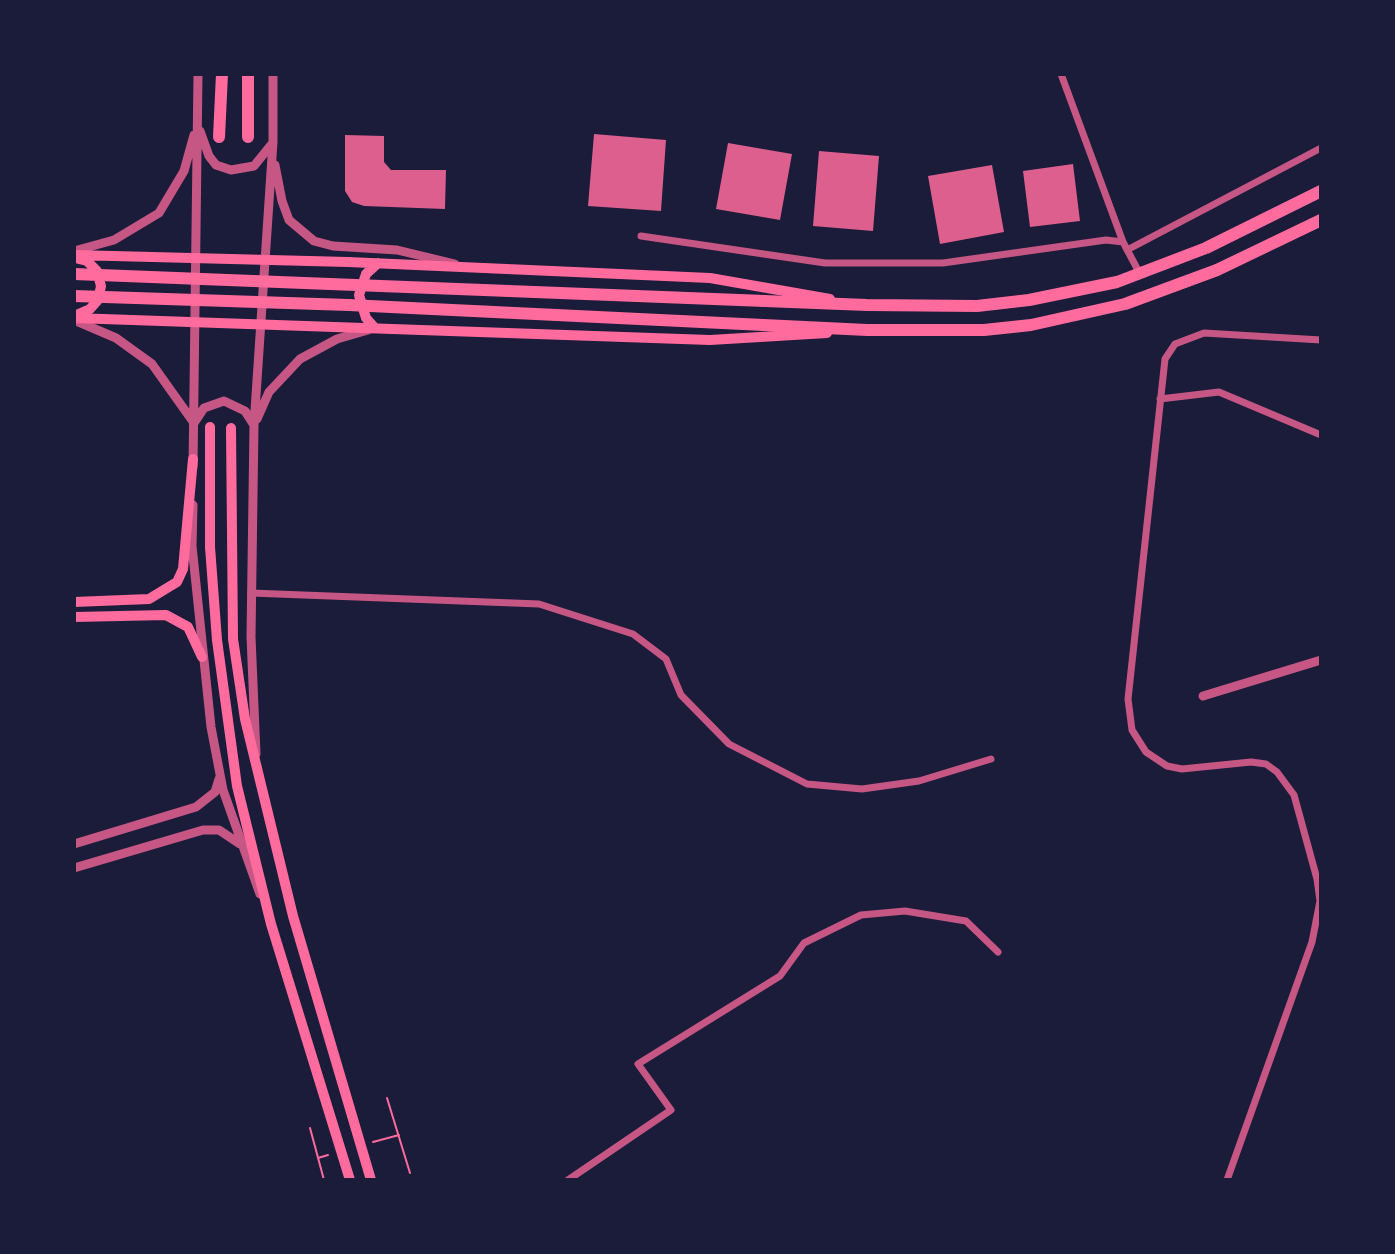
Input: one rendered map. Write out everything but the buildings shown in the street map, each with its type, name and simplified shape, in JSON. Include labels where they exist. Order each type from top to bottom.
[{"type":"main road","points":[[219,137],[222,74]]},
{"type":"main road","points":[[248,74],[248,137]]},
{"type":"main road","points":[[74,274],[867,305],[962,306],[1029,300],[1140,274],[1206,248],[1321,191]]},
{"type":"main road","points":[[74,296],[349,305],[867,330],[984,330],[1031,325],[1125,304],[1217,270],[1321,220]]},
{"type":"main road","points":[[74,255],[378,263],[710,278],[867,305]]},
{"type":"main road","points":[[74,255],[87,261],[97,271],[101,286],[98,300],[74,318]]},
{"type":"main road","points":[[375,328],[366,318],[359,295],[366,274],[378,263]]},
{"type":"main road","points":[[74,318],[710,340],[867,330]]},
{"type":"main road","points":[[210,427],[210,547],[226,722],[237,786],[271,924],[350,1180]]},
{"type":"main road","points":[[231,428],[233,639],[257,781],[371,1180]]},
{"type":"main road","points":[[74,602],[149,599],[177,582],[183,569],[193,459]]},
{"type":"main road","points":[[74,617],[166,615],[188,627],[202,657]]},
{"type":"street","points":[[198,74],[192,546],[202,657],[220,775],[241,845],[271,924]]},
{"type":"street","points":[[257,781],[251,593],[254,425],[273,142],[273,74]]},
{"type":"street","points":[[1061,74],[1125,246],[1140,274]]},
{"type":"street","points":[[198,124],[209,156],[216,165],[231,170],[254,166],[273,142]]},
{"type":"street","points":[[74,255],[114,240],[159,213],[184,171],[198,124]]},
{"type":"street","points":[[273,142],[282,201],[289,220],[314,241],[333,246],[397,250],[472,268]]},
{"type":"street","points":[[641,236],[825,263],[943,263],[1106,240],[1125,246],[1321,148]]},
{"type":"street","points":[[74,318],[116,338],[143,357],[166,381],[194,423]]},
{"type":"street","points":[[254,425],[269,392],[300,359],[337,339],[375,328]]},
{"type":"street","points":[[1227,1180],[1312,942],[1320,901],[1294,795],[1277,772],[1266,764],[1251,762],[1182,769],[1167,766],[1146,752],[1132,730],[1128,699],[1160,399],[1168,350],[1183,339],[1214,332],[1321,340]]},
{"type":"street","points":[[1160,399],[1219,392],[1321,435]]},
{"type":"street","points":[[194,423],[204,408],[224,401],[245,411],[254,425]]},
{"type":"street","points":[[251,593],[539,604],[633,634],[666,659],[681,695],[729,744],[807,784],[862,789],[919,781],[991,759]]},
{"type":"street","points":[[1203,696],[1321,660]]},
{"type":"street","points":[[74,844],[196,807],[215,792],[220,775]]},
{"type":"street","points":[[74,868],[203,830],[219,830],[241,845]]},
{"type":"street","points":[[568,1180],[671,1110],[638,1064],[780,976],[804,943],[861,915],[905,911],[966,921],[998,952]]},
{"type":"path","points":[[387,1098],[410,1173]]},
{"type":"path","points":[[310,1128],[324,1180]]}]
